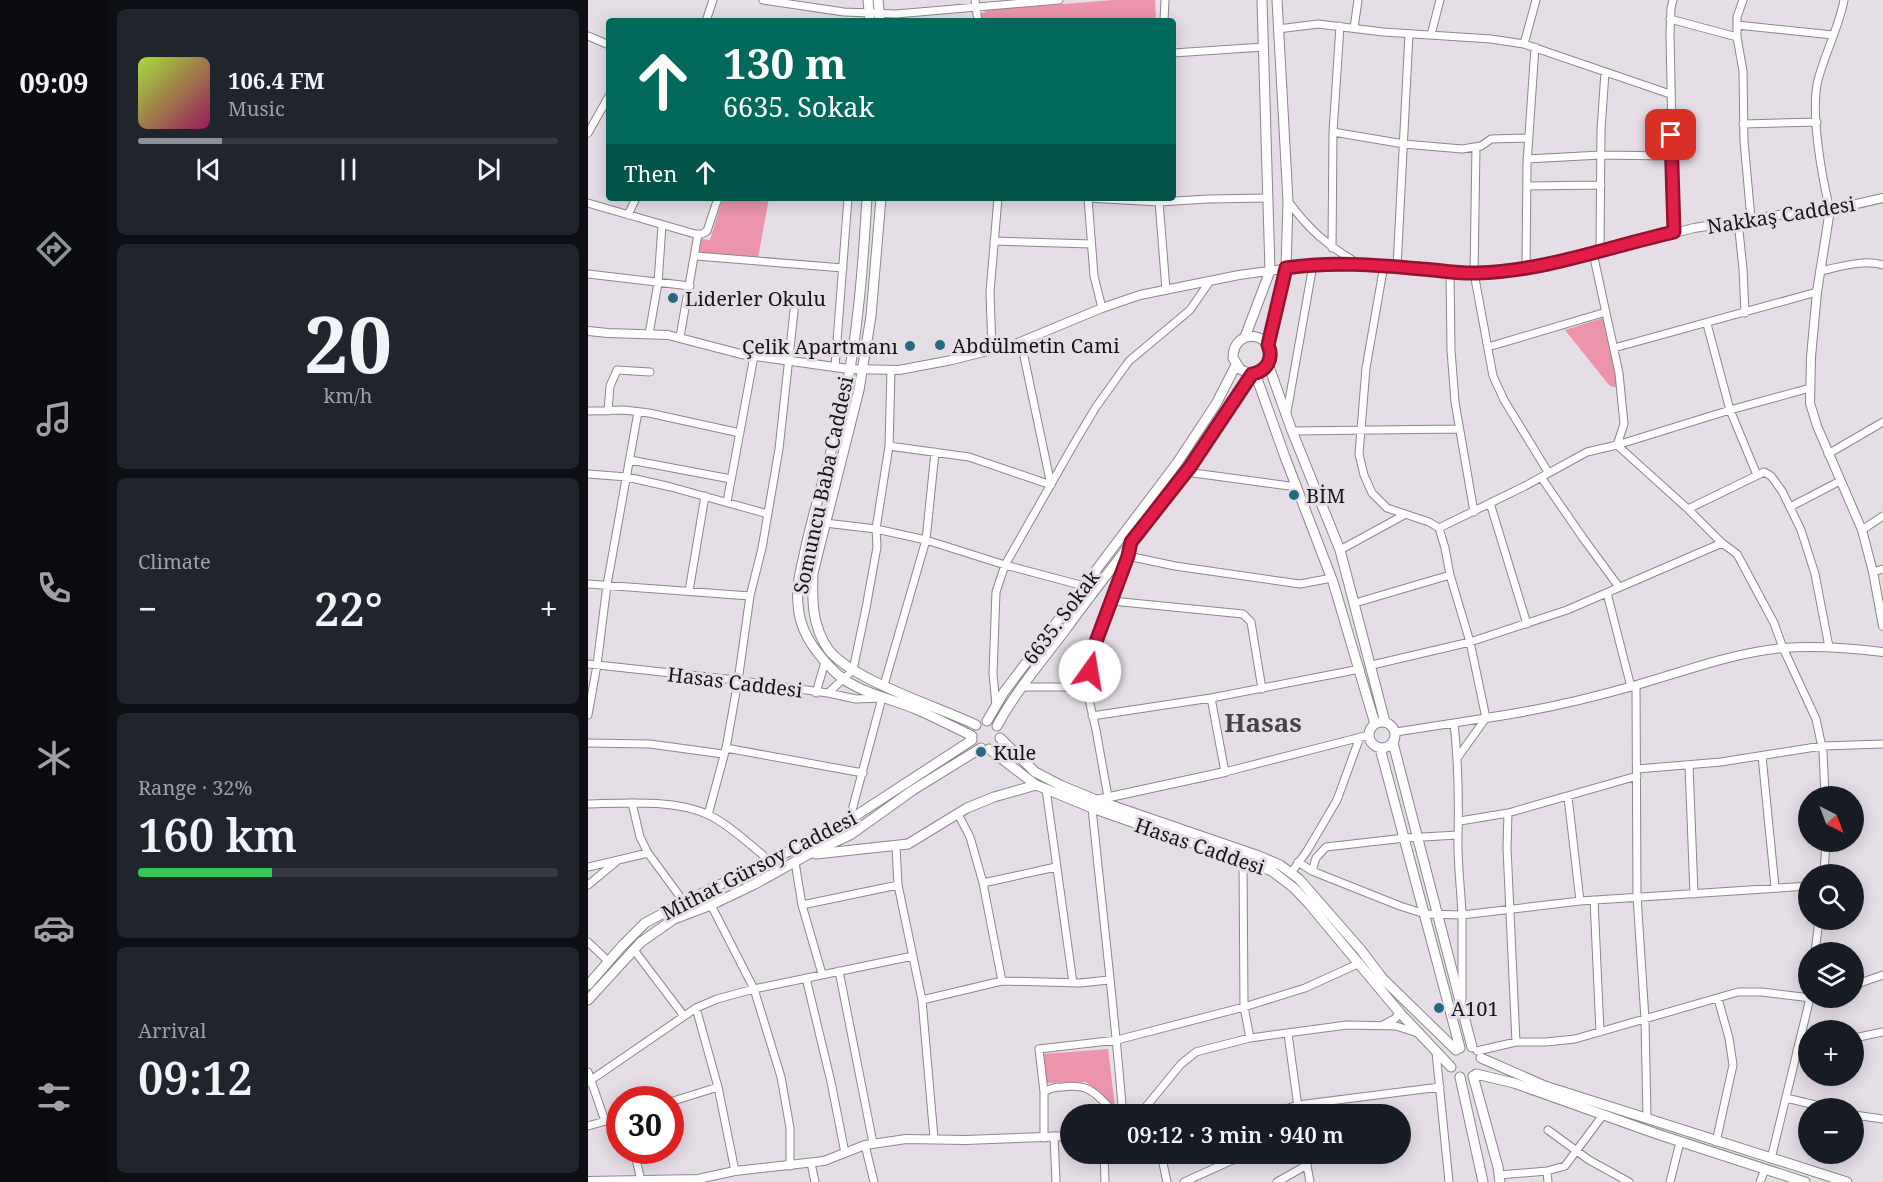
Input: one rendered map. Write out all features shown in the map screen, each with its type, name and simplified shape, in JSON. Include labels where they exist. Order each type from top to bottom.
[{"type":"main road","points":[[868,0],[875,17]]},
{"type":"main road","points":[[875,17],[878,0]]},
{"type":"main road","points":[[1245,337],[1270,271],[1262,0]]},
{"type":"main road","points":[[1268,345],[1258,337],[1245,337],[1239,340],[1233,352],[1236,364],[1240,369],[1254,373],[1264,369],[1268,364],[1270,358],[1268,345],[1286,268],[1288,201],[1277,0]]},
{"type":"main road","name":"Somuncu Baba Caddesi","points":[[867,201],[861,287],[844,401],[799,578],[798,604],[803,629],[812,645],[843,680],[882,698],[917,709],[972,738]]},
{"type":"main road","name":"Somuncu Baba Caddesi","points":[[881,201],[871,316],[859,390],[813,573],[814,614],[819,631],[829,650],[860,675],[976,725]]},
{"type":"main road","name":"6635. Sokak","points":[[987,721],[1004,692],[1177,463],[1216,404],[1236,364]]},
{"type":"main road","points":[[1268,364],[1340,550],[1372,665],[1385,722]]},
{"type":"main road","points":[[1254,373],[1332,578],[1375,724]]},
{"type":"main road","name":"6635. Sokak","points":[[997,726],[1023,687],[1186,472],[1254,373]]},
{"type":"main road","points":[[987,721],[997,726],[999,738],[996,745],[985,748],[972,738],[976,725],[987,721]]},
{"type":"main road","points":[[1393,743],[1388,748],[1380,748],[1365,736],[1375,724],[1385,722],[1392,725],[1396,732],[1393,743],[1417,838],[1462,1009],[1481,1067],[1475,1075]]},
{"type":"main road","name":"Mithat Gürsoy Caddesi","points":[[588,985],[645,923],[837,828],[972,738]]},
{"type":"main road","name":"Hasas Caddesi","points":[[999,738],[1035,771],[1094,804],[1272,870],[1294,888],[1396,1008],[1451,1067]]},
{"type":"main road","name":"Mithat Gürsoy Caddesi","points":[[588,1000],[634,950],[657,929],[674,919],[711,905],[850,835],[913,790],[985,748]]},
{"type":"main road","name":"Hasas Caddesi","points":[[985,748],[1036,785],[1046,789],[1259,856],[1280,865],[1319,900],[1383,979],[1458,1049]]},
{"type":"main road","points":[[1380,748],[1425,914],[1458,1049],[1450,1060],[1451,1067],[1460,1077],[1483,1182]]},
{"type":"main road","name":"Mithat Gürsoy Caddesi","points":[[807,855],[908,844],[958,814],[994,797],[1036,785]]},
{"type":"main road","points":[[1458,1049],[1477,1052],[1545,1086],[1847,1182]]},
{"type":"main road","points":[[1475,1075],[1500,1178]]},
{"type":"main road","points":[[1460,1077],[1475,1075],[1514,1083],[1680,1142],[1805,1182]]},
{"type":"street","points":[[707,18],[713,0]]},
{"type":"street","points":[[763,0],[875,17],[976,3],[1059,0]]},
{"type":"street","points":[[1164,18],[1165,0]]},
{"type":"street","points":[[1354,27],[1358,0]]},
{"type":"street","points":[[1431,35],[1440,0]]},
{"type":"street","points":[[1524,44],[1536,0]]},
{"type":"street","points":[[1673,0],[1670,19],[1670,94],[1674,232]]},
{"type":"street","points":[[1743,0],[1737,18],[1737,37],[1743,71],[1743,124],[1751,219]]},
{"type":"street","points":[[1844,0],[1817,83],[1821,174],[1830,210],[1817,292],[1810,357],[1810,403],[1816,426],[1862,530],[1883,626]]},
{"type":"street","points":[[976,3],[978,18]]},
{"type":"street","points":[[844,12],[844,18]]},
{"type":"street","points":[[1670,19],[1737,37]]},
{"type":"street","points":[[1278,29],[1318,24],[1524,44],[1670,94]]},
{"type":"street","points":[[1737,25],[1833,35]]},
{"type":"street","points":[[1332,248],[1333,132],[1340,26]]},
{"type":"street","points":[[1397,267],[1409,34]]},
{"type":"street","points":[[588,36],[606,44]]},
{"type":"street","points":[[1176,53],[1264,47]]},
{"type":"street","points":[[1526,269],[1527,159],[1535,47]]},
{"type":"street","points":[[1605,72],[1597,252],[1606,312],[1619,373],[1624,424],[1617,445]]},
{"type":"street","points":[[588,133],[606,101]]},
{"type":"street","points":[[1743,124],[1817,122]]},
{"type":"street","points":[[1333,132],[1404,144],[1462,149],[1476,147],[1491,139],[1528,138]]},
{"type":"street","points":[[1476,147],[1474,273],[1494,376],[1504,400],[1545,474],[1583,538],[1619,587]]},
{"type":"street","points":[[1527,159],[1601,155],[1672,156]]},
{"type":"street","points":[[1527,186],[1601,185]]},
{"type":"street","points":[[1176,200],[1268,198]]},
{"type":"street","name":"Nakkaş Caddesi","points":[[588,330],[680,337],[754,356],[835,368],[891,370],[952,360],[992,350],[1020,342],[1140,295],[1210,281],[1313,265],[1384,265],[1474,273],[1526,269],[1674,232],[1751,219],[1830,210],[1883,198]]},
{"type":"street","points":[[628,215],[635,201]]},
{"type":"street","points":[[588,203],[698,234],[706,231],[710,225],[717,201]]},
{"type":"street","points":[[835,368],[848,201]]},
{"type":"street","points":[[992,350],[990,292],[998,201]]},
{"type":"street","points":[[1088,201],[1094,276],[1102,308]]},
{"type":"street","points":[[1159,201],[1166,290]]},
{"type":"street","points":[[1288,201],[1303,222],[1332,248],[1361,265]]},
{"type":"street","points":[[1738,221],[1743,269],[1744,313]]},
{"type":"street","points":[[650,334],[658,283],[662,225]]},
{"type":"street","points":[[680,337],[696,256],[698,234]]},
{"type":"street","points":[[994,241],[1091,243]]},
{"type":"street","points":[[696,256],[843,268]]},
{"type":"street","points":[[1820,271],[1853,264],[1883,265]]},
{"type":"street","points":[[1286,415],[1313,265]]},
{"type":"street","points":[[1384,265],[1366,368],[1359,454],[1364,475],[1372,493],[1387,508],[1429,522],[1439,528],[1470,642],[1486,718],[1458,757]]},
{"type":"street","points":[[1450,271],[1451,350],[1455,402],[1473,512]]},
{"type":"street","points":[[588,274],[690,286]]},
{"type":"street","points":[[996,705],[993,674],[996,592],[1005,565],[1096,407],[1129,361],[1190,310],[1210,281]]},
{"type":"street","points":[[1614,348],[1817,292]]},
{"type":"street","points":[[708,815],[738,681],[750,596],[768,514],[779,449],[794,311]]},
{"type":"street","points":[[1488,347],[1606,312]]},
{"type":"street","points":[[1707,324],[1730,410],[1757,475]]},
{"type":"street","points":[[1020,342],[1051,485]]},
{"type":"street","points":[[727,502],[754,356]]},
{"type":"street","points":[[608,411],[610,386],[617,370],[650,372]]},
{"type":"street","points":[[828,693],[853,670],[866,608],[877,547],[876,530],[889,446],[891,370]]},
{"type":"street","points":[[1439,528],[1587,452],[1810,388]]},
{"type":"street","points":[[588,411],[638,412],[740,433]]},
{"type":"street","points":[[588,716],[607,585],[638,412]]},
{"type":"street","points":[[1828,454],[1883,422]]},
{"type":"street","points":[[1292,430],[1459,429]]},
{"type":"street","points":[[1617,445],[1722,543],[1737,554],[1774,623],[1816,719],[1822,746],[1824,786]]},
{"type":"street","points":[[889,446],[969,457],[1051,485]]},
{"type":"street","points":[[884,685],[926,540],[935,452]]},
{"type":"street","points":[[630,460],[731,479]]},
{"type":"street","points":[[1688,509],[1764,471],[1771,476],[1801,530],[1815,574],[1829,647]]},
{"type":"street","points":[[1186,472],[1297,487]]},
{"type":"street","points":[[588,474],[627,477],[768,514]]},
{"type":"street","points":[[1790,507],[1840,481]]},
{"type":"street","points":[[689,591],[705,496]]},
{"type":"street","points":[[1490,503],[1527,624]]},
{"type":"street","points":[[1340,550],[1404,514]]},
{"type":"street","points":[[1862,530],[1883,516]]},
{"type":"street","points":[[825,524],[876,530],[926,540],[1005,565],[1084,586]]},
{"type":"street","points":[[1108,797],[1086,687],[1097,639],[1131,542]]},
{"type":"street","points":[[1372,665],[1470,642],[1527,624],[1567,610],[1722,543]]},
{"type":"street","points":[[1128,556],[1175,566],[1300,584],[1332,578]]},
{"type":"street","points":[[1873,572],[1883,569]]},
{"type":"street","points":[[1355,603],[1450,575]]},
{"type":"street","points":[[588,584],[750,596]]},
{"type":"street","points":[[1607,593],[1634,686],[1637,896],[1645,1019],[1647,1119]]},
{"type":"street","points":[[1112,601],[1243,614],[1251,622],[1262,689]]},
{"type":"street","points":[[1396,732],[1528,712],[1634,686],[1739,655],[1783,648],[1829,647],[1883,652]]},
{"type":"street","points":[[816,693],[825,662]]},
{"type":"street","name":"Hasas Caddesi","points":[[588,664],[738,681],[856,699],[882,698]]},
{"type":"street","points":[[1092,716],[1211,698],[1360,669]]},
{"type":"street","points":[[1023,687],[1086,687]]},
{"type":"street","points":[[850,820],[882,698]]},
{"type":"street","points":[[1211,698],[1226,772]]},
{"type":"street","points":[[1454,723],[1458,757],[1460,821],[1458,835],[1462,915],[1462,1009]]},
{"type":"street","points":[[1121,1104],[1094,804],[1108,797],[1226,772],[1365,736]]},
{"type":"street","points":[[1291,873],[1337,800],[1365,736]]},
{"type":"street","points":[[588,743],[650,744],[724,751],[863,773]]},
{"type":"street","points":[[1460,821],[1508,813],[1568,797],[1637,772],[1822,746],[1883,744]]},
{"type":"street","points":[[1761,756],[1775,887]]},
{"type":"street","points":[[1689,765],[1694,894]]},
{"type":"street","points":[[1046,789],[1072,983]]},
{"type":"street","points":[[1568,797],[1580,901]]},
{"type":"street","points":[[632,803],[640,837],[648,853],[684,902]]},
{"type":"street","points":[[588,804],[632,803],[676,806],[708,815],[733,830],[770,860]]},
{"type":"street","points":[[1508,813],[1507,848],[1516,1042]]},
{"type":"street","points":[[958,814],[970,837],[983,883],[1002,981]]},
{"type":"street","points":[[1312,871],[1316,858],[1326,847],[1405,838],[1458,835]]},
{"type":"street","points":[[896,846],[898,885],[922,1000],[934,1138]]},
{"type":"street","points":[[588,867],[648,853]]},
{"type":"street","points":[[588,885],[619,860]]},
{"type":"street","points":[[1244,860],[1244,1007],[1250,1038]]},
{"type":"street","points":[[795,862],[802,905],[822,975]]},
{"type":"street","points":[[1298,862],[1312,871],[1400,906],[1425,914],[1437,915],[1462,915],[1637,896],[1798,886]]},
{"type":"street","points":[[983,883],[1056,867]]},
{"type":"street","points":[[802,905],[898,885]]},
{"type":"street","points":[[1594,900],[1600,1032]]},
{"type":"street","points":[[711,905],[754,989],[781,1077],[790,1128],[790,1166]]},
{"type":"street","points":[[588,942],[609,962]]},
{"type":"street","points":[[634,950],[684,1016]]},
{"type":"street","points":[[590,1081],[696,1008],[717,999],[754,989],[913,956]]},
{"type":"street","points":[[1044,1138],[1044,1092],[1039,1049],[1117,1040],[1244,1007],[1305,988],[1360,963]]},
{"type":"street","points":[[839,971],[874,1182]]},
{"type":"street","points":[[1864,982],[1883,975]]},
{"type":"street","points":[[806,978],[831,1082],[844,1153]]},
{"type":"street","points":[[922,1000],[1002,981],[1072,983],[1109,980]]},
{"type":"street","points":[[1477,1052],[1516,1042],[1575,1039],[1738,993],[1762,992],[1798,996]]},
{"type":"street","points":[[1716,1142],[1733,1065],[1729,1038],[1718,999]]},
{"type":"street","points":[[696,1008],[718,1087],[735,1171]]},
{"type":"street","points":[[1380,1025],[1396,1018],[1398,1013],[1396,1008]]},
{"type":"street","points":[[1771,1159],[1808,1008]]},
{"type":"street","points":[[1149,1104],[1189,1057],[1207,1049],[1250,1038],[1347,1025],[1395,1026],[1420,1034]]},
{"type":"street","points":[[1864,1036],[1883,1032]]},
{"type":"street","points":[[1288,1034],[1298,1104]]},
{"type":"street","points":[[1436,1050],[1449,1182]]},
{"type":"street","points":[[588,1072],[605,1121],[588,1126]]},
{"type":"street","points":[[1044,1092],[1049,1088],[1077,1085],[1086,1087],[1105,1104]]},
{"type":"street","points":[[684,1098],[718,1087]]},
{"type":"street","points":[[1306,1104],[1440,1087]]},
{"type":"street","points":[[1786,1098],[1798,1101]]},
{"type":"street","points":[[1500,1178],[1565,1166],[1603,1115]]},
{"type":"street","points":[[1864,1116],[1883,1119]]},
{"type":"street","points":[[1548,1130],[1589,1160],[1629,1182]]},
{"type":"street","points":[[1054,1137],[1056,1182]]},
{"type":"street","points":[[588,1181],[698,1181],[735,1171],[811,1163],[869,1144],[906,1139],[965,1140],[1060,1137]]},
{"type":"street","points":[[1671,1182],[1680,1142]]},
{"type":"street","points":[[811,1163],[815,1182]]},
{"type":"street","points":[[637,1164],[641,1181]]},
{"type":"street","points":[[1104,1164],[1105,1182]]},
{"type":"street","points":[[1164,1164],[1167,1182]]},
{"type":"street","points":[[1184,1182],[1224,1164]]},
{"type":"street","points":[[1277,1182],[1307,1165],[1310,1182]]},
{"type":"street","points":[[1760,1182],[1765,1169]]},
{"type":"street","points":[[1546,1171],[1548,1182]]},
{"type":"shaded area","points":[[1114,0],[1155,0],[1156,18],[980,18],[980,15],[987,10]]},
{"type":"shaded area","points":[[722,201],[768,201],[758,258],[699,255],[700,239],[710,240]]},
{"type":"shaded area","points":[[1603,318],[1617,387],[1609,385],[1565,330]]},
{"type":"shaded area","points":[[1108,1049],[1115,1104],[1086,1082],[1047,1083],[1043,1054]]},
{"type":"place","name":"Liderler Okulu","points":[[673,298]]},
{"type":"place","name":"Abdülmetin Cami","points":[[940,345]]},
{"type":"place","name":"Çelik Apartmanı","points":[[910,346]]},
{"type":"place","name":"BİM","points":[[1294,495]]},
{"type":"place","name":"Kule","points":[[981,752]]},
{"type":"place","name":"A101","points":[[1439,1008]]},
{"type":"district","name":"Hasas","points":[[1263,722]]},
{"type":"route","points":[[1090,671],[1097,639],[1131,542],[1190,467],[1252,374],[1264,369],[1268,364],[1270,358],[1268,345],[1286,268],[1319,264],[1384,265],[1474,273],[1507,272],[1540,267],[1674,232],[1671,135]]}]
